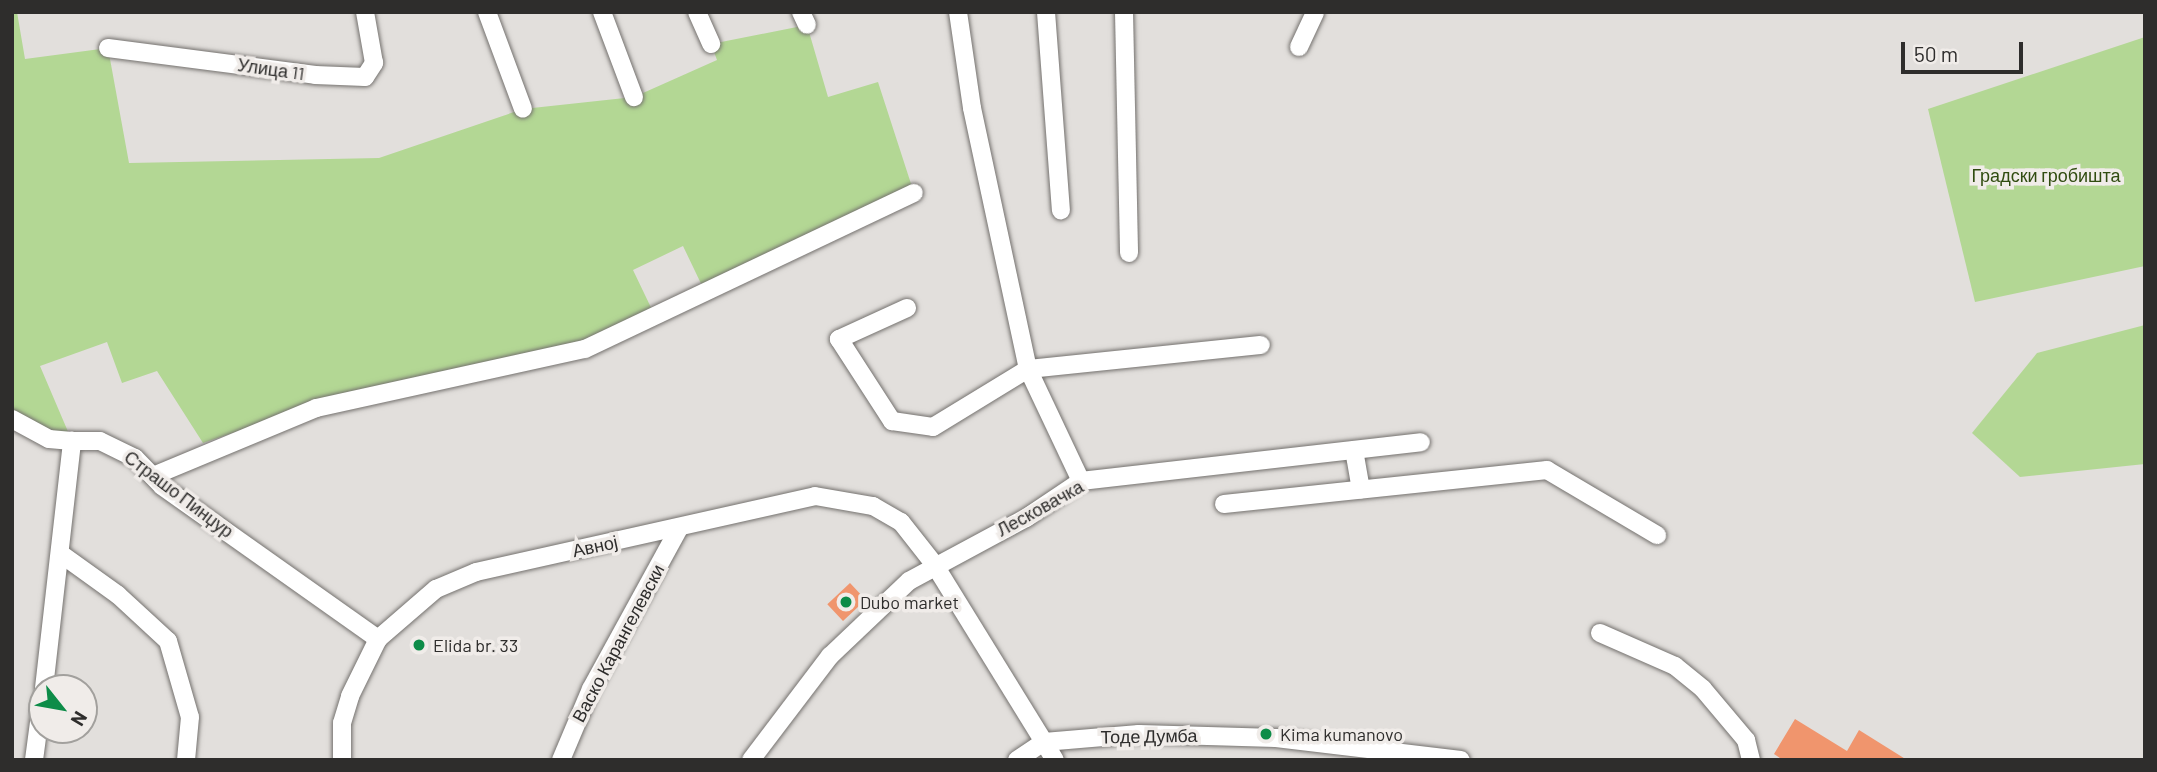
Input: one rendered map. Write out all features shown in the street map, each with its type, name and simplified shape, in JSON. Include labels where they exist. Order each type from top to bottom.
[{"type":"street","name":"Улица 11","points":[[108,48],[316,75],[365,77],[374,63],[365,12]]},
{"type":"street","points":[[486,12],[523,109]]},
{"type":"street","points":[[602,12],[634,97]]},
{"type":"street","points":[[697,12],[712,44]]},
{"type":"street","points":[[958,12],[972,108],[1028,369],[1081,481]]},
{"type":"street","points":[[1046,12],[1061,210]]},
{"type":"street","points":[[1124,12],[1129,253]]},
{"type":"street","points":[[1299,47],[1315,12]]},
{"type":"street","points":[[153,477],[316,408],[585,349],[914,193]]},
{"type":"street","points":[[907,308],[839,339],[892,421],[933,426],[953,418],[1028,369],[1261,345]]},
{"type":"street","name":"Страшо Пинџур","points":[[12,419],[49,439],[100,441],[117,447],[153,477],[378,639]]},
{"type":"street","points":[[46,674],[72,441]]},
{"type":"street","name":"Лесковачка","points":[[751,760],[830,656],[909,582],[934,564],[1026,518],[1081,481],[1421,442]]},
{"type":"street","points":[[1354,450],[1361,489]]},
{"type":"street","points":[[1224,504],[1547,470],[1657,535]]},
{"type":"street","name":"Авној","points":[[342,760],[342,723],[350,696],[378,639],[436,589],[476,572],[815,496],[849,499],[901,522],[934,564]]},
{"type":"street","name":"Васко Карангелевски","points":[[561,760],[592,689],[679,528]]},
{"type":"street","points":[[61,554],[118,595],[168,641],[190,717],[186,760]]},
{"type":"street","points":[[934,564],[1055,760]]},
{"type":"street","points":[[1600,633],[1675,666],[1703,689],[1746,740],[1751,760]]},
{"type":"street","name":"Тоде Думба","points":[[1044,742],[1139,734],[1276,738],[1461,760]]},
{"type":"street","points":[[1017,760],[1044,742]]},
{"type":"green space","points":[[12,12],[17,12],[25,59],[108,48],[129,163],[379,158],[523,109],[634,97],[717,60],[711,44],[807,25],[828,97],[878,82],[914,193],[706,294],[683,246],[633,270],[656,318],[583,350],[318,404],[203,443],[157,371],[122,383],[107,342],[40,366],[72,441],[12,418]]},
{"type":"green space","name":"Градски гробишта","points":[[2145,37],[2145,266],[1975,302],[1928,109]]},
{"type":"green space","points":[[2145,325],[2145,464],[2020,477],[1972,433],[2037,353]]},
{"type":"building","name":"Dubo market","points":[[850,583],[866,600],[843,621],[827,604]]},
{"type":"building","points":[[1795,719],[1847,751],[1859,730],[1907,760],[1783,760],[1774,754]]},
{"type":"place","name":"Dubo market","points":[[846,602]]},
{"type":"place","name":"Elida br. 33","points":[[419,645]]},
{"type":"place","name":"Kima kumanovo","points":[[1266,734]]}]
